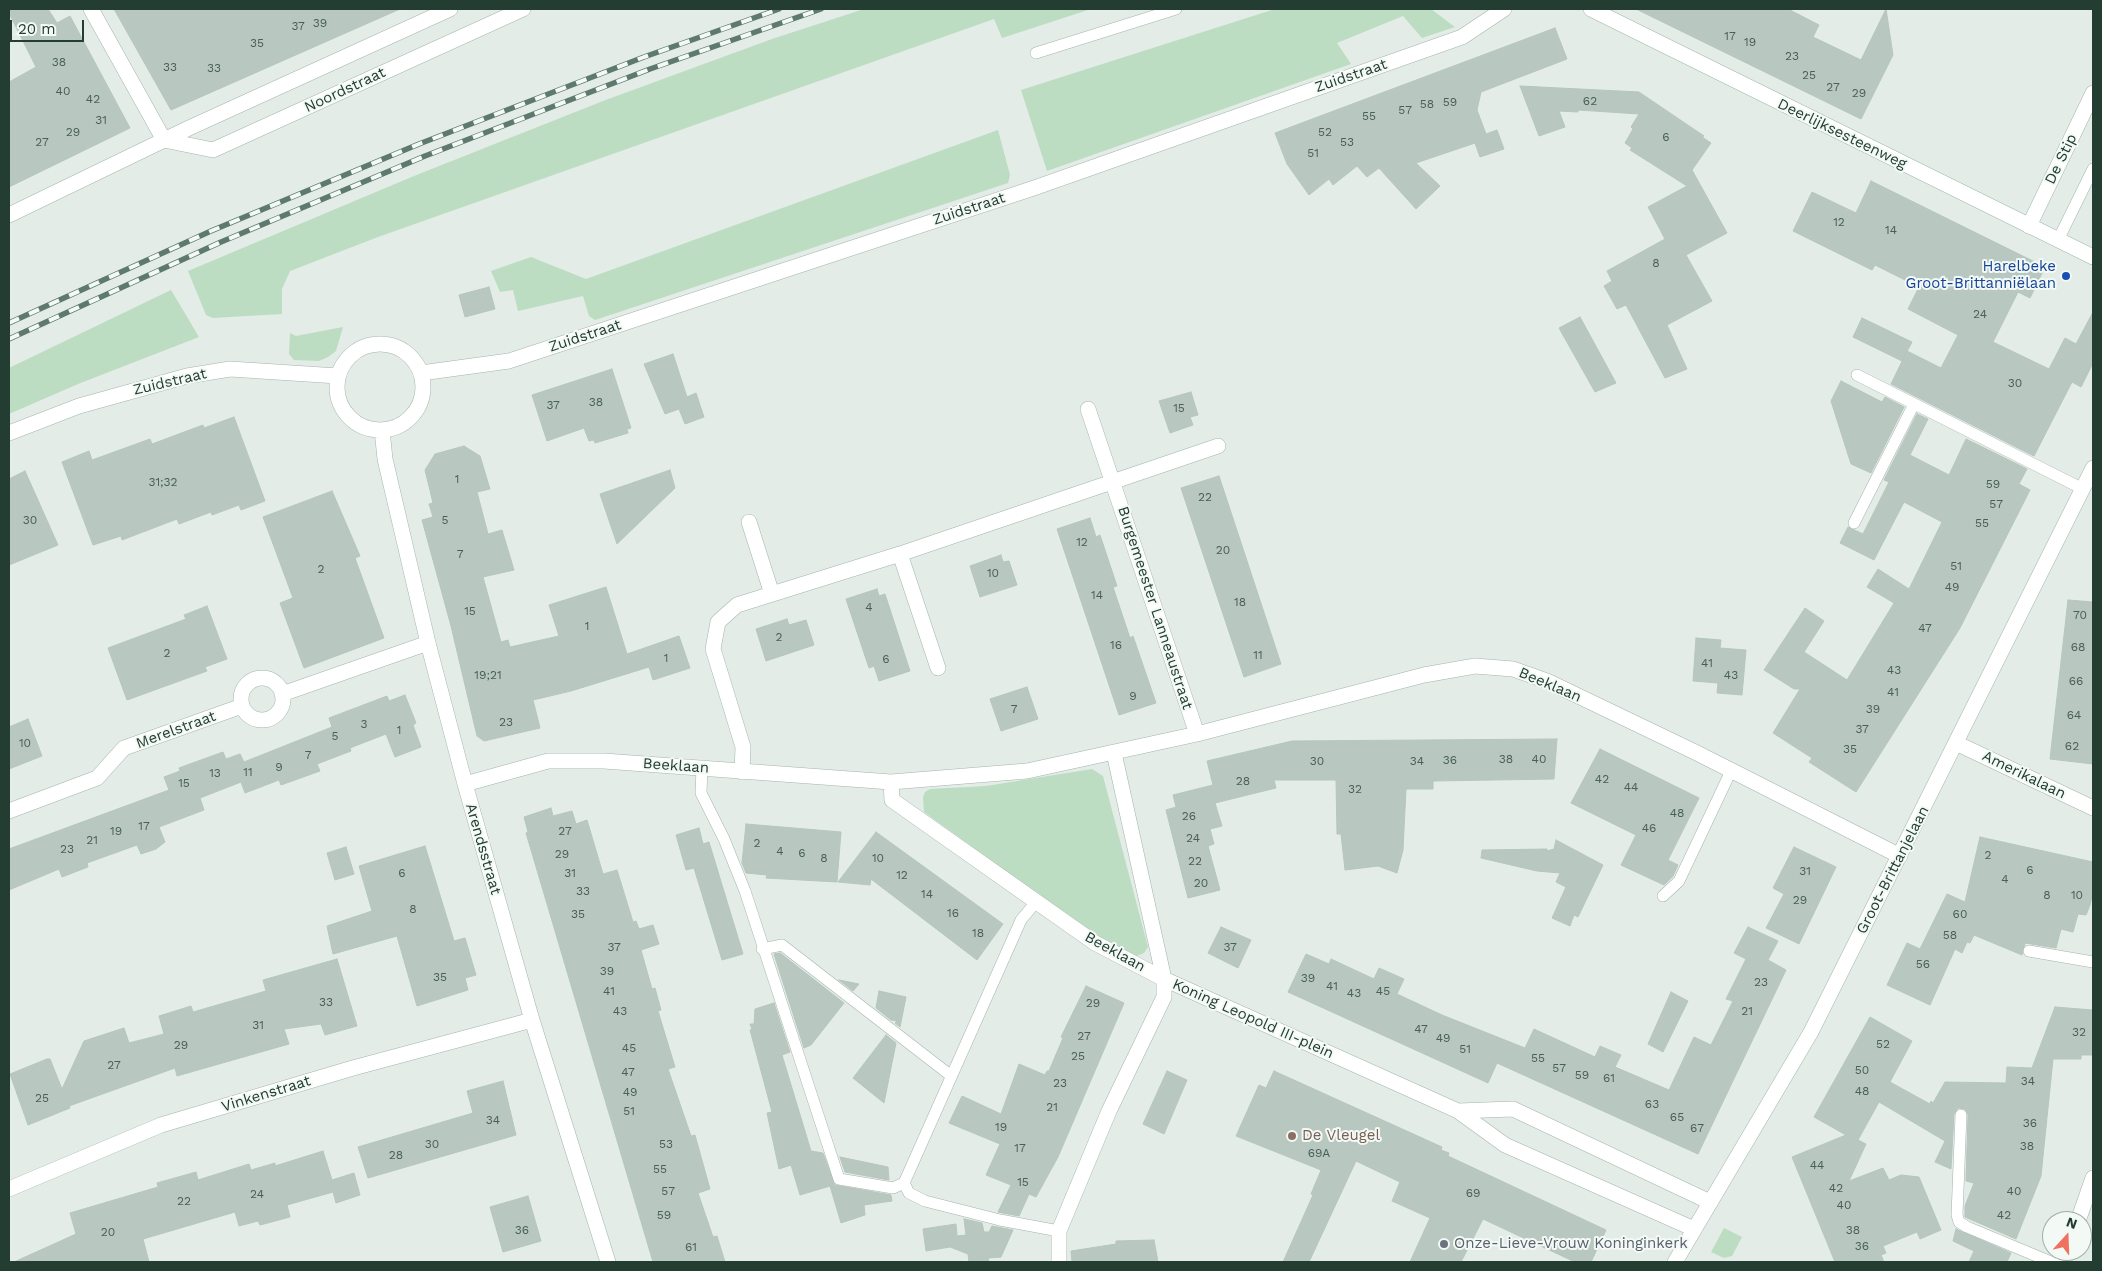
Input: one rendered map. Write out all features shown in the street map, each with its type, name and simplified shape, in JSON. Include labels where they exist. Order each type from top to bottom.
[{"type":"street","points":[[91,9],[164,140]]},
{"type":"street","name":"Noordstraat","points":[[9,215],[164,140],[450,9]]},
{"type":"street","name":"Noordstraat","points":[[164,140],[213,150],[523,9]]},
{"type":"street","name":"Zuidstraat","points":[[421,373],[509,361],[1034,188],[1462,37],[1504,9]]},
{"type":"street","name":"Deerlijksesteenweg","points":[[1591,9],[2093,257]]},
{"type":"street","name":"De Stip","points":[[2029,226],[2093,93]]},
{"type":"street","points":[[382,344],[396,347],[409,354],[421,373],[422,394],[417,408],[408,419],[396,426],[382,430],[369,428],[357,423],[347,414],[340,403],[336,390],[338,376],[348,357],[357,350],[382,344]]},
{"type":"street","name":"Zuidstraat","points":[[9,433],[79,406],[186,376],[230,369],[338,376]]},
{"type":"street","name":"Burgemeester Lanneaustraat","points":[[1088,409],[1197,734]]},
{"type":"street","name":"Arendsstraat","points":[[382,430],[385,459],[428,644],[465,784],[532,1020],[608,1262]]},
{"type":"street","points":[[742,772],[743,747],[713,649],[718,622],[738,605],[900,554],[1218,446]]},
{"type":"street","name":"Groot-Brittanjelaan","points":[[1675,1262],[1811,1032],[2093,468]]},
{"type":"street","points":[[749,522],[772,594]]},
{"type":"street","points":[[900,554],[938,668]]},
{"type":"street","points":[[282,694],[428,644]]},
{"type":"street","name":"Beeklaan","points":[[465,784],[548,761],[604,761],[891,782],[1027,771],[1197,734],[1424,676],[1475,666],[1513,669],[1547,681],[1900,856]]},
{"type":"street","points":[[254,680],[271,681],[282,694],[279,711],[270,718],[255,719],[246,713],[242,706],[242,692],[254,680]]},
{"type":"street","name":"Merelstraat","points":[[9,811],[97,778],[124,748],[242,706]]},
{"type":"street","name":"Amerikalaan","points":[[1956,742],[2093,808]]},
{"type":"street","name":"Beeklaan","points":[[1114,752],[1164,979]]},
{"type":"street","name":"Beeklaan","points":[[891,782],[892,800],[1095,943],[1164,979]]},
{"type":"street","name":"Koning Leopold III-plein","points":[[1059,1262],[1060,1230],[1109,1111],[1164,997],[1164,979],[1458,1111],[1505,1145],[1694,1229]]},
{"type":"street","name":"Vinkenstraat","points":[[9,1189],[161,1125],[353,1068],[532,1020]]},
{"type":"street","name":"Koning Leopold III-plein","points":[[1458,1111],[1513,1109],[1710,1202]]},
{"type":"street","points":[[2081,1211],[2093,1178]]},
{"type":"lane","points":[[1036,53],[1176,9]]},
{"type":"lane","points":[[2058,240],[2093,169]]},
{"type":"lane","points":[[1857,375],[2083,489]]},
{"type":"lane","points":[[1854,523],[1914,404]]},
{"type":"lane","points":[[702,768],[701,793],[724,839],[745,891],[762,949],[839,1179],[892,1188],[904,1184]]},
{"type":"lane","points":[[1663,896],[1678,881],[1731,771]]},
{"type":"lane","points":[[1036,902],[1021,920],[950,1075],[904,1184],[908,1193],[926,1201],[1000,1220],[1060,1230]]},
{"type":"lane","points":[[762,949],[782,945],[950,1075]]},
{"type":"lane","points":[[2029,951],[2092,958]]},
{"type":"lane","points":[[1961,1115],[1957,1215],[1959,1222],[1967,1227],[2042,1252]]},
{"type":"green space","points":[[864,9],[1091,9],[1002,38],[994,19],[378,237],[290,271],[282,289],[282,314],[213,318],[206,315],[188,271],[414,176],[603,101],[772,39]]},
{"type":"green space","points":[[1275,9],[1431,9],[1455,27],[1422,38],[1403,16],[1337,43],[1351,64],[1047,171],[1021,90]]},
{"type":"green space","points":[[998,130],[1010,175],[1008,183],[595,320],[589,316],[583,296],[518,311],[513,290],[500,292],[491,271],[531,257],[586,279]]},
{"type":"green space","points":[[171,290],[199,337],[78,384],[9,414],[9,368]]},
{"type":"green space","points":[[343,327],[336,351],[328,357],[319,361],[294,360],[289,354],[290,333],[296,336]]},
{"type":"green space","points":[[1092,769],[1103,776],[1148,947],[1144,953],[1137,956],[1097,937],[924,812],[923,797],[925,792],[930,789],[986,786]]},
{"type":"green space","points":[[1724,1228],[1742,1237],[1732,1256],[1724,1258],[1711,1252]]},
{"type":"building","points":[[9,9],[48,9],[57,23],[70,16],[130,128],[9,187],[9,82],[36,67],[9,13]]},
{"type":"building","points":[[114,9],[400,9],[171,110]]},
{"type":"building","points":[[1636,9],[1788,9],[1819,25],[1813,37],[1861,60],[1886,9],[1893,55],[1861,119]]},
{"type":"building","points":[[1555,28],[1567,59],[1481,92],[1477,110],[1486,134],[1497,130],[1504,149],[1480,157],[1475,143],[1416,163],[1440,186],[1416,209],[1379,168],[1367,177],[1357,166],[1333,185],[1329,179],[1309,195],[1287,164],[1275,133]]},
{"type":"building","points":[[1520,86],[1639,92],[1704,136],[1702,137],[1711,143],[1692,170],[1727,233],[1686,255],[1712,301],[1667,325],[1687,369],[1665,378],[1626,305],[1617,309],[1604,286],[1612,281],[1607,271],[1665,239],[1648,207],[1687,186],[1630,150],[1632,148],[1625,143],[1633,129],[1631,127],[1639,114],[1578,110],[1578,112],[1559,111],[1565,127],[1539,136]]},
{"type":"building","points":[[1871,181],[2045,267],[2030,298],[2018,292],[1993,342],[2049,369],[2065,338],[2076,344],[2093,312],[2093,363],[2081,387],[2072,382],[2034,456],[1891,384],[1907,351],[1941,368],[1958,335],[1908,309],[1919,287],[1875,265],[1872,270],[1793,231],[1812,192],[1856,213]]},
{"type":"building","points":[[489,287],[495,309],[465,317],[459,295]]},
{"type":"building","points":[[1580,317],[1616,383],[1595,392],[1559,328]]},
{"type":"building","points":[[1862,318],[1912,342],[1902,361],[1853,337]]},
{"type":"building","points":[[673,354],[687,397],[696,393],[704,417],[685,424],[679,409],[665,414],[644,364]]},
{"type":"building","points":[[612,369],[631,428],[627,429],[628,433],[595,443],[594,440],[589,441],[584,428],[547,441],[532,395]]},
{"type":"building","points":[[1841,381],[1882,402],[1885,397],[1904,407],[1871,473],[1851,464],[1831,401]]},
{"type":"building","points":[[1191,392],[1198,415],[1190,417],[1193,425],[1170,433],[1159,401]]},
{"type":"building","points":[[1917,414],[1928,419],[1910,455],[1949,475],[1966,439],[2027,469],[2019,484],[2030,490],[1960,628],[1856,792],[1809,762],[1812,758],[1773,733],[1800,689],[1794,689],[1764,670],[1805,608],[1824,621],[1804,652],[1847,680],[1894,603],[1867,587],[1878,569],[1909,589],[1942,522],[1904,502],[1874,560],[1840,543],[1848,527],[1863,534],[1889,482],[1884,480]]},
{"type":"building","points":[[234,417],[265,501],[241,510],[239,505],[212,515],[211,512],[179,524],[177,519],[122,540],[121,536],[93,545],[62,462],[89,451],[92,460],[150,439],[152,444],[203,425],[204,428]]},
{"type":"building","points":[[464,446],[480,456],[490,489],[477,492],[488,534],[502,530],[514,570],[483,577],[501,642],[508,640],[510,647],[559,636],[549,605],[606,587],[627,654],[679,636],[690,668],[653,680],[649,667],[571,691],[533,700],[540,728],[484,741],[477,736],[451,626],[422,520],[433,517],[429,504],[433,503],[425,470],[435,454]]},
{"type":"building","points":[[670,470],[675,488],[617,544],[600,494]]},
{"type":"building","points":[[25,471],[58,545],[9,565],[9,479]]},
{"type":"building","points":[[1219,476],[1281,664],[1244,677],[1181,488]]},
{"type":"building","points":[[332,491],[360,556],[355,558],[384,638],[304,668],[280,603],[293,598],[263,517]]},
{"type":"building","points":[[1090,518],[1096,537],[1100,535],[1117,586],[1113,587],[1130,638],[1133,636],[1156,703],[1119,715],[1057,529]]},
{"type":"building","points":[[1001,555],[1003,562],[1009,561],[1017,585],[980,597],[970,566]]},
{"type":"building","points":[[877,589],[879,596],[885,594],[910,671],[879,681],[874,666],[869,668],[846,599]]},
{"type":"building","points":[[2068,600],[2093,602],[2093,764],[2050,759]]},
{"type":"building","points":[[207,606],[227,659],[205,667],[207,671],[127,700],[108,648],[186,619],[184,615]]},
{"type":"building","points":[[787,619],[789,625],[806,620],[814,645],[766,661],[756,629]]},
{"type":"building","points":[[1696,638],[1721,640],[1720,648],[1746,650],[1742,695],[1717,693],[1718,683],[1693,681]]},
{"type":"building","points":[[1027,687],[1038,719],[1001,731],[990,699]]},
{"type":"building","points":[[405,695],[416,723],[413,725],[421,747],[395,757],[386,734],[350,748],[351,751],[317,764],[320,771],[281,785],[279,780],[245,793],[241,782],[200,798],[204,810],[159,827],[165,842],[156,849],[141,854],[137,845],[87,863],[88,867],[62,877],[59,869],[9,890],[9,849],[169,790],[164,777],[180,771],[179,768],[223,752],[226,759],[240,754],[244,762],[332,727],[329,718],[387,696],[389,701]]},
{"type":"building","points":[[28,719],[42,756],[9,769],[9,727]]},
{"type":"building","points":[[1557,739],[1554,779],[1433,781],[1433,789],[1406,789],[1403,850],[1397,873],[1378,866],[1345,870],[1341,834],[1337,834],[1336,780],[1274,780],[1276,788],[1215,803],[1222,826],[1210,829],[1214,844],[1208,846],[1220,890],[1188,898],[1166,810],[1176,807],[1173,795],[1213,785],[1207,761],[1292,741]]},
{"type":"building","points":[[1600,749],[1699,798],[1668,860],[1678,865],[1673,876],[1664,885],[1621,865],[1636,835],[1571,803]]},
{"type":"building","points":[[551,808],[553,816],[572,811],[576,824],[587,820],[603,874],[617,870],[633,922],[636,921],[639,929],[653,925],[659,944],[641,950],[652,989],[655,988],[661,1010],[658,1011],[675,1067],[668,1069],[691,1136],[695,1135],[710,1189],[698,1193],[713,1237],[717,1236],[725,1262],[653,1262],[526,833],[528,832],[524,817]]},
{"type":"building","points":[[746,824],[841,832],[837,882],[766,878],[767,875],[746,873],[742,863]]},
{"type":"building","points":[[699,828],[703,844],[709,842],[743,954],[722,960],[694,868],[686,870],[676,835]]},
{"type":"building","points":[[876,832],[1003,924],[977,960],[871,879],[870,885],[838,882]]},
{"type":"building","points":[[1980,837],[2093,862],[2093,893],[2090,905],[2086,915],[2078,914],[2073,932],[2061,929],[2056,948],[2025,943],[2022,955],[1974,935],[1970,943],[1967,942],[1962,953],[1955,949],[1930,1005],[1887,985],[1907,943],[1920,949],[1947,894],[1965,902]]},
{"type":"building","points":[[1556,840],[1603,865],[1578,917],[1574,915],[1570,926],[1552,918],[1566,887],[1556,882],[1560,873],[1537,871],[1481,858],[1482,850],[1547,849],[1547,851],[1554,849]]},
{"type":"building","points":[[425,846],[454,941],[465,938],[476,975],[465,978],[468,990],[417,1006],[397,936],[333,954],[327,926],[372,911],[359,866]]},
{"type":"building","points":[[346,847],[354,874],[335,880],[327,853]]},
{"type":"building","points":[[1794,847],[1836,867],[1799,944],[1766,928],[1784,894],[1773,888]]},
{"type":"building","points":[[1221,927],[1251,940],[1238,968],[1208,953]]},
{"type":"building","points":[[1748,927],[1778,941],[1768,960],[1786,970],[1698,1154],[1497,1063],[1488,1083],[1288,992],[1306,954],[1329,964],[1331,959],[1374,979],[1379,968],[1404,979],[1397,994],[1442,1015],[1525,1048],[1534,1029],[1595,1057],[1600,1046],[1621,1055],[1615,1067],[1669,1090],[1694,1037],[1711,1045],[1733,1001],[1726,999],[1746,959],[1734,953]]},
{"type":"building","points":[[780,953],[844,1003],[811,1045],[804,1048],[774,954]]},
{"type":"building","points":[[337,959],[357,1026],[325,1035],[321,1024],[284,1029],[289,1044],[177,1076],[175,1068],[69,1106],[70,1108],[28,1125],[10,1074],[50,1059],[62,1089],[84,1041],[124,1028],[129,1043],[164,1034],[159,1016],[191,1006],[193,1012],[266,991],[263,980]]},
{"type":"building","points":[[839,980],[859,984],[853,991]]},
{"type":"building","points":[[1086,986],[1124,1003],[1058,1157],[1036,1197],[1029,1194],[1019,1216],[998,1212],[1011,1185],[986,1175],[1000,1144],[949,1123],[962,1096],[1001,1114],[1019,1064],[1045,1075],[1049,1071],[1063,1038],[1061,1037]]},
{"type":"building","points":[[879,991],[906,997],[900,1027],[895,1023],[897,1021],[891,1020],[876,1008]]},
{"type":"building","points":[[1671,992],[1688,1001],[1663,1052],[1648,1044]]},
{"type":"building","points":[[774,1003],[790,1052],[782,1055],[811,1151],[823,1153],[835,1185],[891,1195],[892,1201],[864,1205],[865,1215],[841,1223],[830,1186],[800,1195],[791,1165],[779,1169],[767,1113],[772,1112],[750,1030],[752,1029],[750,1024],[754,1024],[755,1009]]},
{"type":"building","points":[[2055,1007],[2093,1010],[2093,1055],[2081,1055],[2081,1059],[2053,1059],[2041,1176],[2016,1239],[1965,1217],[1965,1206],[1974,1183],[1966,1181],[1968,1115],[1965,1109],[1958,1108],[1954,1114],[1951,1169],[1935,1162],[1945,1141],[1879,1102],[1858,1140],[1866,1144],[1849,1181],[1883,1168],[1889,1180],[1901,1175],[1919,1177],[1941,1230],[1920,1239],[1917,1232],[1883,1246],[1886,1253],[1881,1255],[1884,1262],[1835,1262],[1792,1157],[1846,1135],[1814,1117],[1870,1017],[1912,1041],[1890,1082],[1930,1104],[1931,1101],[1933,1103],[1945,1082],[2006,1083],[2007,1067],[2032,1068]]},
{"type":"building","points":[[886,1035],[896,1043],[884,1103],[853,1078]]},
{"type":"building","points":[[1167,1071],[1187,1080],[1164,1134],[1143,1124]]},
{"type":"building","points":[[1274,1071],[1442,1147],[1441,1150],[1449,1153],[1448,1156],[1606,1230],[1591,1262],[1575,1262],[1483,1219],[1461,1262],[1410,1262],[1430,1218],[1392,1201],[1400,1182],[1356,1161],[1309,1262],[1283,1262],[1313,1195],[1311,1194],[1321,1170],[1236,1136],[1259,1085],[1266,1088]]},
{"type":"building","points":[[503,1081],[516,1135],[368,1178],[358,1147],[473,1113],[467,1091]]},
{"type":"building","points":[[323,1151],[332,1180],[354,1173],[360,1195],[336,1203],[333,1192],[287,1205],[290,1217],[260,1225],[258,1221],[239,1226],[235,1212],[143,1239],[149,1262],[14,1262],[76,1234],[70,1213],[158,1187],[157,1183],[196,1172],[198,1180],[249,1164],[251,1170],[275,1163],[275,1166]]},
{"type":"building","points":[[840,1157],[888,1167],[889,1180],[845,1172]]},
{"type":"building","points":[[528,1196],[541,1241],[503,1252],[490,1207]]},
{"type":"building","points":[[964,1219],[982,1223],[984,1232],[989,1232],[992,1226],[1013,1230],[1001,1257],[988,1258],[989,1262],[969,1262],[968,1254],[950,1247],[926,1251],[923,1229],[956,1224],[957,1236],[966,1235]]},
{"type":"building","points":[[1956,1229],[2011,1253],[2007,1262],[1969,1262],[1974,1251],[1953,1241]]},
{"type":"building","points":[[1154,1240],[1158,1262],[1072,1262],[1071,1251],[1116,1244],[1116,1241]]},
{"type":"railway","points":[[9,323],[211,231],[419,144],[644,57],[779,9]]},
{"type":"railway","points":[[9,339],[221,242],[425,156],[650,69],[821,9]]},
{"type":"place","name":"Harelbeke Groot-Brittanniëlaan","points":[[2066,276]]},
{"type":"place","name":"De Vleugel","points":[[1292,1136]]},
{"type":"place","name":"Onze-Lieve-Vrouw Koninginkerk","points":[[1444,1244]]}]
